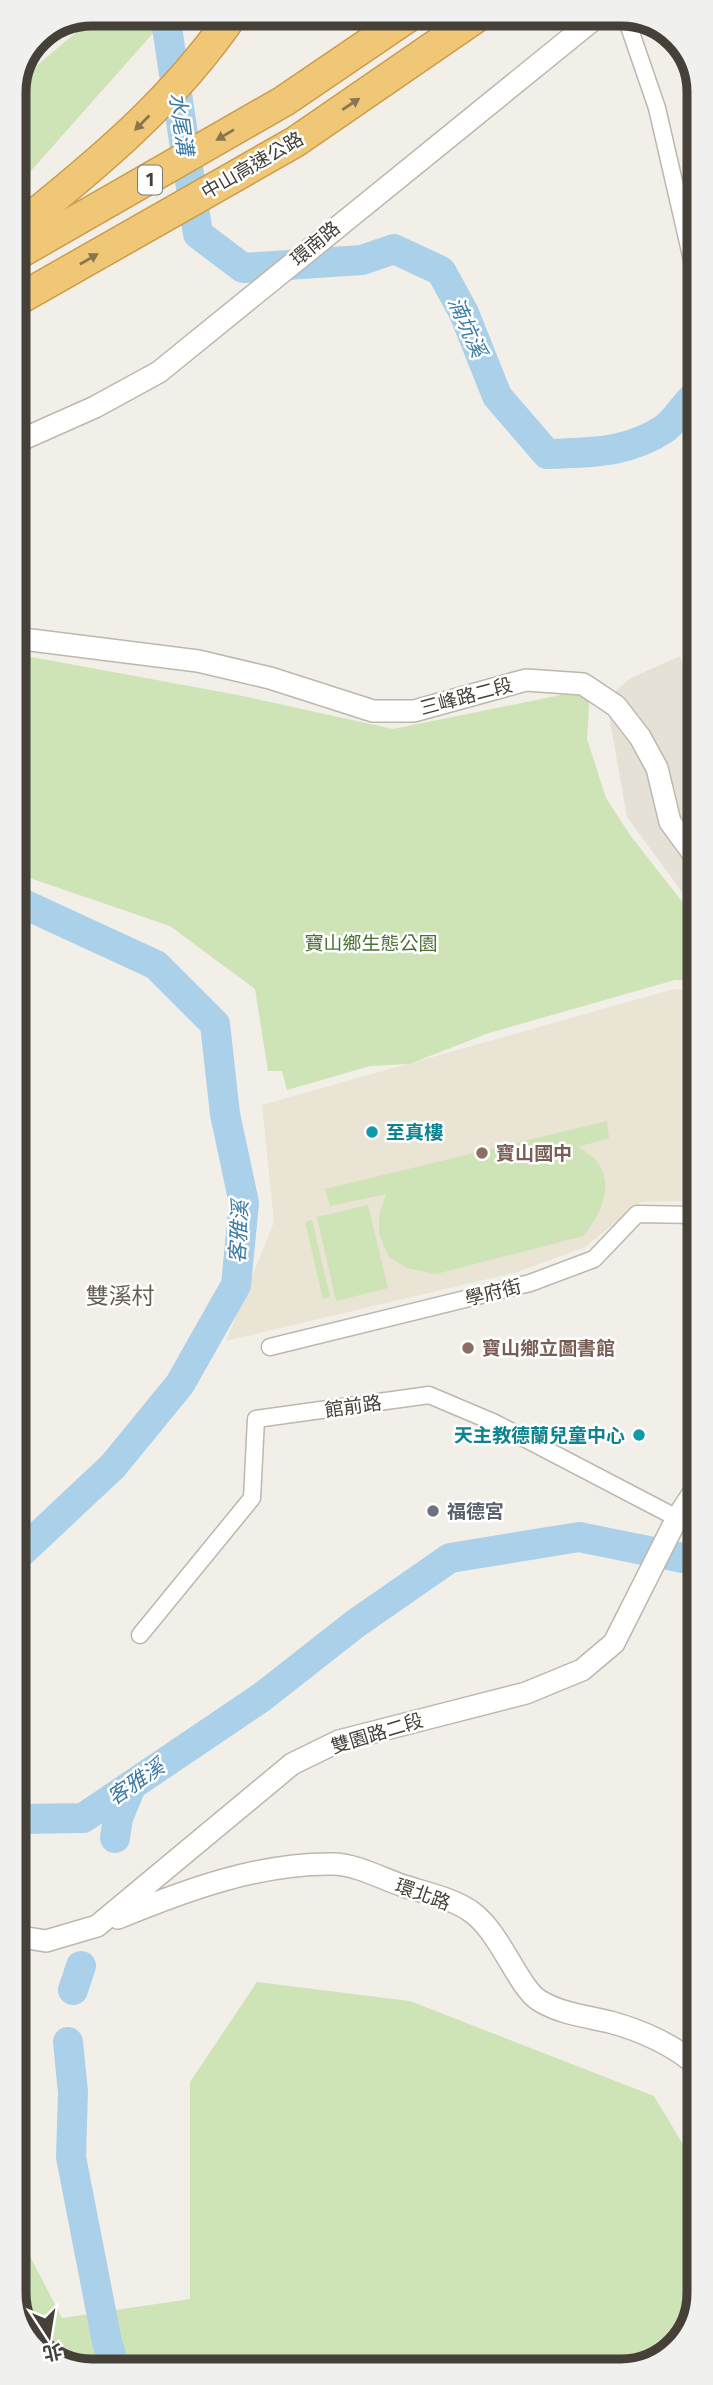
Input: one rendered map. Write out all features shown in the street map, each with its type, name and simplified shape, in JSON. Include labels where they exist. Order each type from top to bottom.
[{"type":"highway","points":[[26,221],[119,145],[171,93],[224,26]]},
{"type":"highway","name":"中山高速公路","points":[[26,249],[284,101],[394,26]]},
{"type":"highway","name":"中山高速公路","points":[[26,295],[295,142],[465,26]]},
{"type":"street","name":"環南路","points":[[26,438],[95,407],[159,372],[222,324],[404,170],[585,26]]},
{"type":"street","points":[[629,27],[657,108],[687,238]]},
{"type":"street","name":"三峰路二段","points":[[26,639],[198,662],[270,678],[373,711],[414,711],[526,680],[583,684],[616,706],[640,737],[657,768],[670,822],[687,845]]},
{"type":"street","name":"學府街","points":[[270,1347],[530,1283],[594,1259],[637,1214],[687,1215]]},
{"type":"street","name":"館前路","points":[[140,1635],[252,1498],[256,1419],[429,1395],[493,1422],[677,1518]]},
{"type":"street","points":[[677,1518],[687,1503]]},
{"type":"street","name":"雙園路二段","points":[[26,1938],[46,1941],[97,1926],[292,1764],[339,1741],[526,1693],[582,1670],[614,1643],[677,1518]]},
{"type":"street","name":"環北路","points":[[97,1926],[163,1900],[260,1870],[335,1864],[433,1895],[472,1913],[500,1942],[532,1997],[557,2011],[613,2023],[687,2056]]},
{"type":"shaded area","points":[[680,656],[687,678],[687,899],[627,817],[606,699],[631,678]]},
{"type":"shaded area","name":"寶山國中","points":[[674,989],[687,990],[687,1201],[641,1202],[585,1247],[517,1272],[226,1341],[274,1222],[262,1105]]},
{"type":"green space","points":[[159,26],[26,176],[26,92],[30,71],[82,28]]},
{"type":"green space","name":"寶山鄉生態公園","points":[[26,656],[238,695],[393,729],[590,689],[587,739],[606,798],[630,835],[687,908],[687,981],[675,980],[489,1033],[409,1064],[370,1066],[287,1090],[282,1071],[268,1071],[255,989],[170,926],[26,877]]},
{"type":"green space","points":[[607,1121],[609,1138],[578,1147],[596,1160],[605,1180],[600,1210],[583,1236],[436,1274],[407,1268],[389,1257],[379,1234],[379,1216],[386,1194],[330,1206],[325,1189]]},
{"type":"green space","points":[[368,1205],[388,1288],[336,1301],[317,1217]]},
{"type":"green space","points":[[312,1220],[330,1297],[323,1299],[305,1222]]},
{"type":"green space","points":[[257,1982],[410,2001],[654,2096],[687,2151],[687,2293],[678,2326],[654,2350],[621,2359],[88,2359],[59,2350],[43,2336],[30,2314],[26,2293],[26,2248],[62,2318],[190,2299],[190,2082]]},
{"type":"waterway","name":"湳坑溪","points":[[167,26],[198,234],[243,268],[362,260],[394,249],[441,271],[464,313],[497,396],[547,454],[607,450],[636,443],[664,429],[687,404]]},
{"type":"waterway","name":"客雅溪","points":[[26,905],[156,965],[215,1024],[225,1114],[244,1203],[236,1285],[180,1384],[113,1466],[26,1548]]},
{"type":"waterway","name":"客雅溪","points":[[26,1819],[83,1818],[262,1697],[355,1624],[450,1558],[579,1537],[687,1559]]},
{"type":"waterway","points":[[115,1838],[118,1818],[130,1789]]},
{"type":"waterway","points":[[73,1990],[81,1966]]},
{"type":"waterway","points":[[68,2042],[73,2092],[71,2157],[112,2359]]},
{"type":"place","name":"至真樓","points":[[372,1132]]},
{"type":"place","name":"寶山國中","points":[[482,1153]]},
{"type":"place","name":"寶山鄉立圖書館","points":[[468,1348]]},
{"type":"place","name":"天主教德蘭兒童中心","points":[[639,1435]]},
{"type":"place","name":"福德宮","points":[[433,1511]]},
{"type":"district","name":"雙溪村","points":[[120,1296]]},
{"type":"water label","name":"水尾溝","points":[[181,124]]}]
